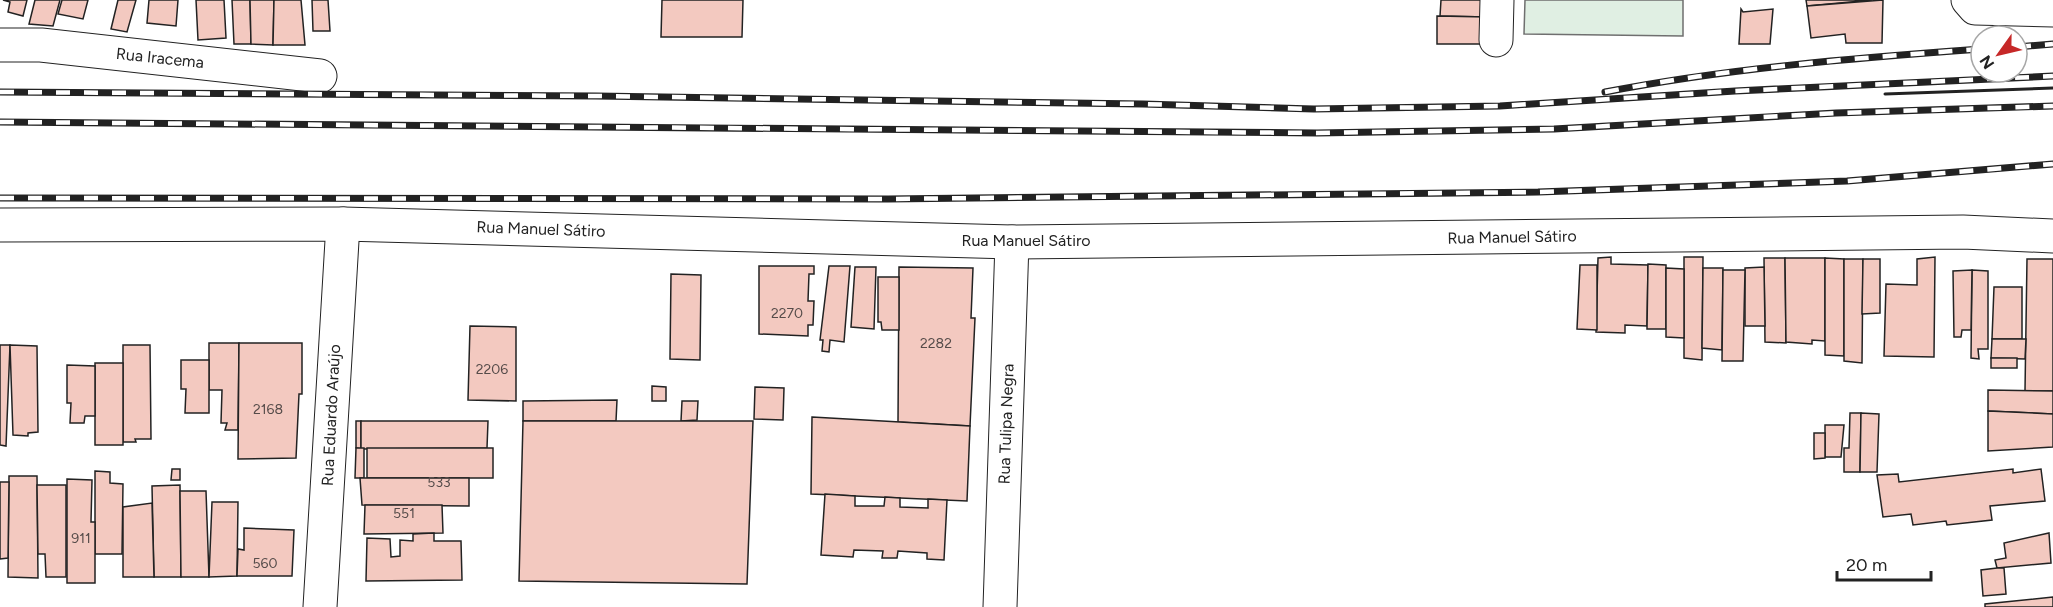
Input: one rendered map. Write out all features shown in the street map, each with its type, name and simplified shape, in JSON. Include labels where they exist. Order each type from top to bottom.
[{"type":"street","points":[[1496,40],[1497,0]]},
{"type":"street","points":[[1968,0],[1975,8],[2053,10]]},
{"type":"street","name":"Rua Iracema","points":[[0,45],[41,45],[320,76]]},
{"type":"street","name":"Rua Manuel Sátiro","points":[[0,225],[343,224],[1012,242],[1963,232],[2053,236]]},
{"type":"street","name":"Rua Eduardo Araújo","points":[[320,607],[343,224]]},
{"type":"street","name":"Rua Tulipa Negra","points":[[1000,607],[1012,242]]},
{"type":"green space","points":[[1525,0],[1683,0],[1683,36],[1524,34]]},
{"type":"building","points":[[3,0],[27,0],[23,16],[8,12],[10,2]]},
{"type":"building","points":[[35,0],[60,0],[53,26],[29,24]]},
{"type":"building","points":[[62,0],[88,0],[83,19],[58,14]]},
{"type":"building","points":[[118,0],[136,0],[127,32],[111,29]]},
{"type":"building","points":[[149,0],[178,0],[176,26],[147,23]]},
{"type":"building","points":[[196,0],[224,0],[226,38],[198,40]]},
{"type":"building","points":[[232,0],[250,0],[251,44],[234,44]]},
{"type":"building","points":[[250,0],[274,0],[273,45],[251,44]]},
{"type":"building","points":[[274,0],[301,0],[305,45],[273,45]]},
{"type":"building","points":[[312,0],[328,0],[330,31],[313,31]]},
{"type":"building","points":[[662,0],[743,0],[742,37],[661,37]]},
{"type":"building","points":[[1441,0],[1491,0],[1487,17],[1440,16]]},
{"type":"building","points":[[1806,0],[1872,0],[1807,6]]},
{"type":"building","points":[[1883,0],[1882,43],[1846,43],[1845,34],[1811,38],[1807,6]]},
{"type":"building","points":[[1741,9],[1743,12],[1773,9],[1770,44],[1739,44]]},
{"type":"building","points":[[1437,16],[1487,17],[1486,44],[1437,44]]},
{"type":"building","points":[[1611,257],[1611,264],[1648,265],[1647,326],[1625,325],[1625,333],[1596,332],[1598,258]]},
{"type":"building","points":[[1684,257],[1703,257],[1702,360],[1684,358]]},
{"type":"building","points":[[1935,257],[1934,357],[1884,356],[1886,284],[1917,285],[1917,259]]},
{"type":"building","points":[[1764,258],[1785,258],[1786,343],[1765,342]]},
{"type":"building","points":[[1785,258],[1825,258],[1825,341],[1812,340],[1812,344],[1786,342]]},
{"type":"building","points":[[1825,258],[1844,259],[1844,356],[1825,355]]},
{"type":"building","points":[[1844,259],[1863,259],[1862,363],[1844,361]]},
{"type":"building","points":[[1863,259],[1880,259],[1880,313],[1862,314]]},
{"type":"building","points":[[2027,259],[2053,259],[2053,391],[2025,391]]},
{"type":"building","points":[[1648,264],[1666,265],[1666,329],[1647,329]]},
{"type":"building","points":[[1580,265],[1597,265],[1597,330],[1577,329]]},
{"type":"building","points":[[759,266],[814,266],[814,274],[809,274],[808,301],[814,301],[813,325],[808,325],[808,336],[759,334]]},
{"type":"building","points":[[829,266],[850,266],[844,342],[830,340],[829,352],[822,351],[823,340],[820,340]]},
{"type":"building","points":[[855,267],[876,267],[874,329],[851,327]]},
{"type":"building","points":[[899,267],[973,268],[971,318],[975,318],[970,426],[898,422]]},
{"type":"building","points":[[1764,267],[1765,326],[1745,326],[1745,268]]},
{"type":"building","points":[[1666,268],[1684,269],[1684,338],[1666,337]]},
{"type":"building","points":[[1703,268],[1723,268],[1722,350],[1702,348]]},
{"type":"building","points":[[1723,270],[1745,270],[1743,361],[1722,361]]},
{"type":"building","points":[[1972,270],[1988,271],[1988,349],[1978,349],[1979,359],[1971,358]]},
{"type":"building","points":[[1972,270],[1971,330],[1962,330],[1961,337],[1954,337],[1953,271]]},
{"type":"building","points":[[671,274],[701,275],[700,360],[670,359]]},
{"type":"building","points":[[878,277],[899,277],[899,330],[882,330],[881,322],[878,322]]},
{"type":"building","points":[[1994,287],[2022,287],[2022,339],[1992,339]]},
{"type":"building","points":[[470,326],[516,327],[516,401],[468,400]]},
{"type":"building","points":[[1992,339],[2026,339],[2025,359],[1991,358]]},
{"type":"building","points":[[209,343],[239,343],[238,430],[225,430],[227,423],[221,423],[222,390],[209,390]]},
{"type":"building","points":[[239,343],[302,343],[302,394],[299,394],[296,458],[238,459]]},
{"type":"building","points":[[0,345],[10,345],[6,446],[0,445]]},
{"type":"building","points":[[10,345],[37,346],[38,432],[28,433],[28,436],[13,435]]},
{"type":"building","points":[[123,345],[150,345],[151,439],[123,442]]},
{"type":"building","points":[[1991,358],[2017,358],[2017,368],[1991,368]]},
{"type":"building","points":[[181,360],[209,360],[209,413],[185,413],[186,389],[181,389]]},
{"type":"building","points":[[95,363],[123,363],[123,445],[95,445]]},
{"type":"building","points":[[67,365],[95,366],[95,416],[85,416],[84,423],[70,423],[71,403],[67,403]]},
{"type":"building","points":[[652,386],[666,387],[666,401],[652,401]]},
{"type":"building","points":[[755,387],[784,388],[783,420],[754,419]]},
{"type":"building","points":[[1988,390],[2053,391],[2053,414],[1988,411]]},
{"type":"building","points":[[617,400],[616,421],[523,421],[523,401]]},
{"type":"building","points":[[682,401],[698,401],[697,420],[681,421]]},
{"type":"building","points":[[1988,411],[2053,414],[2053,447],[1988,451]]},
{"type":"building","points":[[1850,413],[1861,413],[1860,472],[1844,472],[1844,448],[1849,448]]},
{"type":"building","points":[[1861,413],[1879,414],[1877,472],[1860,472]]},
{"type":"building","points":[[812,417],[970,426],[967,501],[811,494]]},
{"type":"building","points":[[356,421],[361,421],[361,449],[356,448]]},
{"type":"building","points":[[361,421],[488,421],[487,448],[361,449]]},
{"type":"building","points":[[523,421],[753,421],[747,584],[519,581]]},
{"type":"building","points":[[1825,425],[1844,425],[1841,457],[1825,457]]},
{"type":"building","points":[[1814,433],[1825,433],[1825,458],[1814,459]]},
{"type":"building","points":[[356,448],[364,448],[364,478],[355,478]]},
{"type":"building","points":[[367,448],[493,448],[493,478],[367,478]]},
{"type":"building","points":[[172,469],[180,469],[180,480],[171,480]]},
{"type":"building","points":[[2013,469],[2013,473],[2041,469],[2045,501],[1990,506],[1992,520],[1947,525],[1946,521],[1913,525],[1911,514],[1883,517],[1877,475],[1898,474],[1899,482]]},
{"type":"building","points":[[95,471],[110,472],[110,483],[123,484],[122,554],[95,554]]},
{"type":"building","points":[[9,476],[37,476],[38,578],[8,577]]},
{"type":"building","points":[[360,478],[469,478],[469,506],[362,505]]},
{"type":"building","points":[[67,479],[92,480],[91,522],[95,522],[95,583],[67,583]]},
{"type":"building","points":[[0,482],[9,482],[8,558],[0,559]]},
{"type":"building","points":[[37,485],[66,485],[66,577],[46,577],[45,554],[38,554]]},
{"type":"building","points":[[180,485],[181,577],[154,577],[152,486]]},
{"type":"building","points":[[180,491],[206,491],[209,577],[181,577]]},
{"type":"building","points":[[825,494],[855,496],[855,506],[884,506],[885,497],[900,498],[900,507],[928,508],[928,499],[947,500],[944,560],[927,559],[927,553],[898,551],[897,558],[882,558],[883,551],[854,550],[853,557],[821,555]]},
{"type":"building","points":[[212,502],[238,502],[237,576],[209,577]]},
{"type":"building","points":[[152,503],[154,577],[123,577],[123,507]]},
{"type":"building","points":[[365,505],[442,505],[443,533],[364,534]]},
{"type":"building","points":[[244,528],[294,530],[292,576],[237,576],[238,549],[244,550]]},
{"type":"building","points":[[434,533],[434,541],[461,541],[462,580],[366,581],[367,538],[390,539],[391,557],[400,556],[400,540],[413,541],[413,534]]},
{"type":"building","points":[[2049,533],[2051,563],[1997,568],[1995,560],[2006,558],[2004,543]]},
{"type":"building","points":[[2004,568],[2006,594],[1983,596],[1981,570]]},
{"type":"building","points":[[2053,597],[2053,607],[1985,607],[1985,604]]},
{"type":"railway","points":[[2029,46],[2053,44]]},
{"type":"railway","points":[[1605,92],[1745,70],[1969,50]]},
{"type":"railway","points":[[0,92],[596,96],[1143,104],[1314,109],[1500,106],[1735,91],[2053,76]]},
{"type":"railway","points":[[0,122],[1317,133],[1554,129],[1836,113],[2053,106]]},
{"type":"railway","points":[[0,198],[888,199],[1538,192],[1847,181],[2053,164]]},
{"type":"wall","points":[[1885,94],[2053,88]]}]
